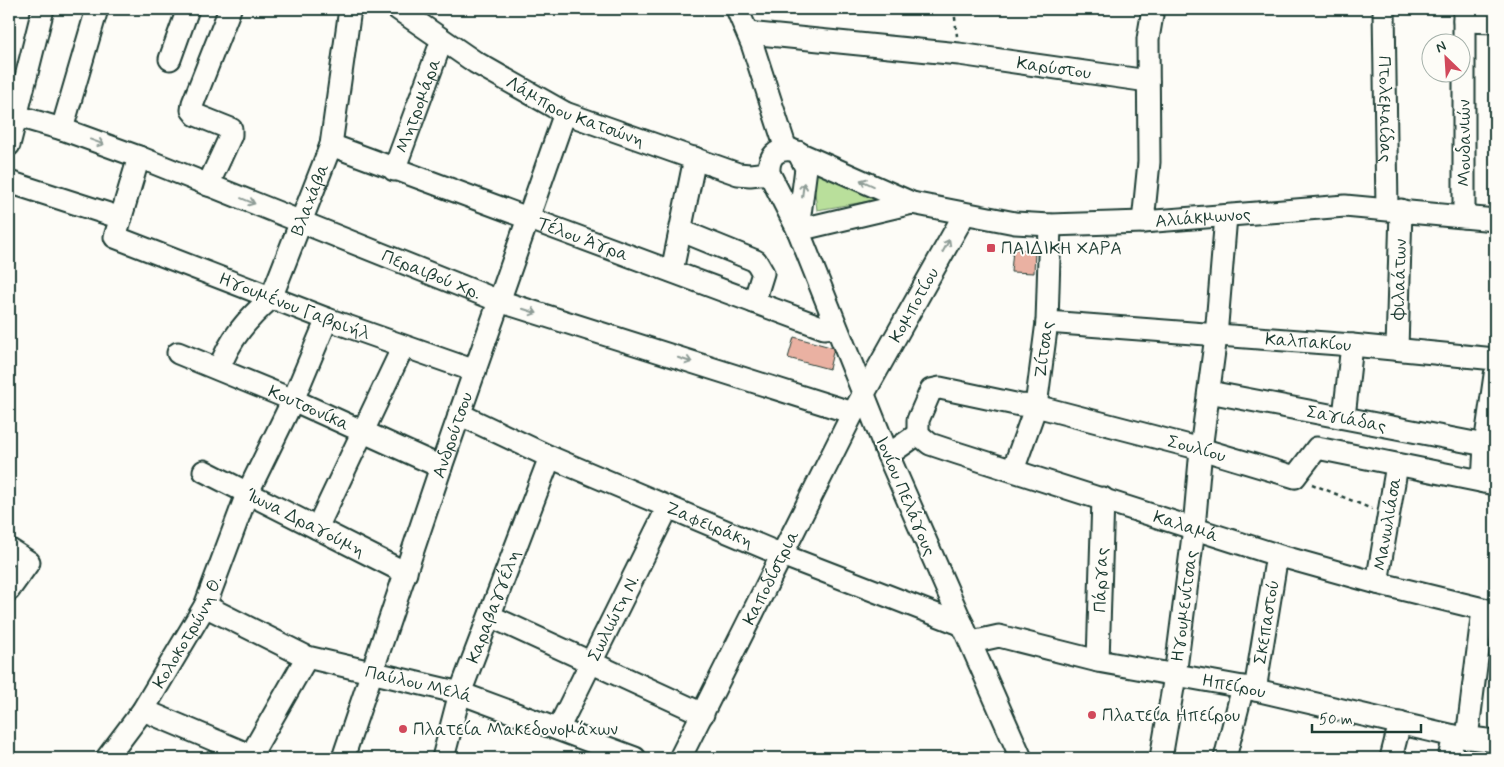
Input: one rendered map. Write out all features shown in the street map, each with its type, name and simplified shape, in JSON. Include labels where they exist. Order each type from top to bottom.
[{"type":"street","points":[[9,145],[43,9]]},
{"type":"street","points":[[62,129],[97,9]]},
{"type":"street","points":[[170,59],[188,9]]},
{"type":"street","points":[[208,184],[231,129],[196,115],[192,110],[230,9]]},
{"type":"street","name":"Βλαχάβα","points":[[219,369],[226,349],[236,334],[251,316],[271,298],[330,145],[350,9]]},
{"type":"street","name":"Λάμπρου Κατσώνη","points":[[401,9],[475,62],[565,113],[738,174],[768,173]]},
{"type":"street","points":[[737,9],[748,33],[792,151],[806,168],[798,230]]},
{"type":"street","points":[[1143,222],[1149,162],[1148,39],[1153,9]]},
{"type":"street","name":"Πτολεμαίδας","points":[[1384,9],[1394,209]]},
{"type":"street","points":[[1464,15],[1495,22]]},
{"type":"street","name":"Μουδανιών","points":[[1464,15],[1464,217]]},
{"type":"street","name":"Καρύστου","points":[[748,33],[959,54],[1148,81]]},
{"type":"street","name":"Μητρομάρα","points":[[394,170],[442,40]]},
{"type":"street","name":"Ανδρούτσου","points":[[343,758],[373,673],[440,466],[565,113]]},
{"type":"street","name":"Περαιβού Χρ.","points":[[17,116],[62,129],[139,157],[499,301],[858,405]]},
{"type":"street","name":"Τέλου Άγρα","points":[[330,145],[394,170],[529,217],[824,328],[835,327]]},
{"type":"street","points":[[768,173],[771,158],[792,151]]},
{"type":"street","name":"Αλιάκμωνος","points":[[792,151],[912,203],[964,215],[1015,223],[1050,225],[1143,222],[1345,206],[1394,209],[1495,220]]},
{"type":"street","points":[[118,227],[139,157]]},
{"type":"street","points":[[672,271],[682,231],[695,158]]},
{"type":"street","name":"Ιονίου Πελάγους","points":[[768,173],[798,230],[835,327],[858,405],[888,456],[1021,758]]},
{"type":"street","name":"Ηγουμένου Γαβριήλ","points":[[9,182],[118,227],[271,298],[475,371]]},
{"type":"street","name":"Αλιάκμωνος","points":[[798,230],[912,203]]},
{"type":"street","name":"Φιλαάτων","points":[[1394,209],[1397,349]]},
{"type":"street","name":"Κομποτίου","points":[[858,405],[964,215]]},
{"type":"street","name":"Ηγουμενίτσας","points":[[1161,758],[1175,676],[1194,528],[1201,449],[1216,336],[1226,216]]},
{"type":"street","name":"Ζίτσας","points":[[1013,470],[1036,406],[1046,322],[1050,225]]},
{"type":"street","points":[[682,231],[756,261],[763,273],[754,302]]},
{"type":"street","name":"Κολοκοτρώνη Θ.","points":[[107,758],[143,710],[204,606],[247,494],[293,400],[327,319]]},
{"type":"street","name":"Καλπακίου","points":[[1046,322],[1352,345],[1495,359]]},
{"type":"street","points":[[1344,417],[1352,345]]},
{"type":"street","points":[[317,528],[404,347]]},
{"type":"street","name":"Κουτσονίκα","points":[[178,353],[293,400],[440,466]]},
{"type":"street","points":[[1295,477],[1317,448],[1489,483],[1485,446],[1495,376]]},
{"type":"street","name":"Σουλίου","points":[[918,434],[918,420],[931,390],[940,388],[1036,406],[1201,449],[1295,477]]},
{"type":"street","name":"Σαγιάδας","points":[[1209,392],[1485,446]]},
{"type":"street","name":"Καποδίστρια","points":[[680,758],[858,405]]},
{"type":"street","name":"Ζαφειράκη","points":[[459,414],[550,457],[967,633]]},
{"type":"street","points":[[888,456],[918,434]]},
{"type":"street","name":"Καλαμά","points":[[918,434],[930,444],[1277,555],[1377,583],[1489,611]]},
{"type":"street","name":"Καραβαγγέλη","points":[[443,758],[460,693],[550,457]]},
{"type":"street","name":"Μανωλιάσα","points":[[1377,583],[1398,465]]},
{"type":"street","name":"Ίωνα Δραγούμη","points":[[204,471],[406,573]]},
{"type":"street","name":"Πάργας","points":[[1098,661],[1103,498]]},
{"type":"street","name":"Σωλιώτη Ν.","points":[[558,729],[668,507]]},
{"type":"street","points":[[9,549],[29,562],[9,590]]},
{"type":"street","name":"Σκεπαστού","points":[[1225,758],[1249,688],[1277,555]]},
{"type":"street","name":"Παύλου Μελά","points":[[204,606],[307,656],[460,693],[558,729],[599,752],[635,758]]},
{"type":"street","points":[[1449,758],[1460,737],[1489,611]]},
{"type":"street","points":[[490,616],[703,714]]},
{"type":"street","name":"Ηπείρου","points":[[967,633],[998,636],[1098,661],[1249,688],[1460,737],[1495,740]]},
{"type":"street","points":[[143,710],[219,751],[254,757],[307,656]]},
{"type":"street","points":[[1391,758],[1400,723]]},
{"type":"path","points":[[954,9],[959,54]]},
{"type":"path","points":[[1295,477],[1388,515]]},
{"type":"green space","points":[[812,166],[882,199],[817,210]]},
{"type":"building","points":[[1013,249],[1035,250],[1034,273],[1011,272]]},
{"type":"building","points":[[794,337],[834,348],[829,369],[788,358]]},
{"type":"place","name":"ΠΑΙΔΙΚΗ ΧΑΡΑ","points":[[991,248]]},
{"type":"place","name":"Πλατεία Ηπείρου","points":[[1092,715]]},
{"type":"place","name":"Πλατεία Μακεδονομάχων","points":[[403,729]]}]
